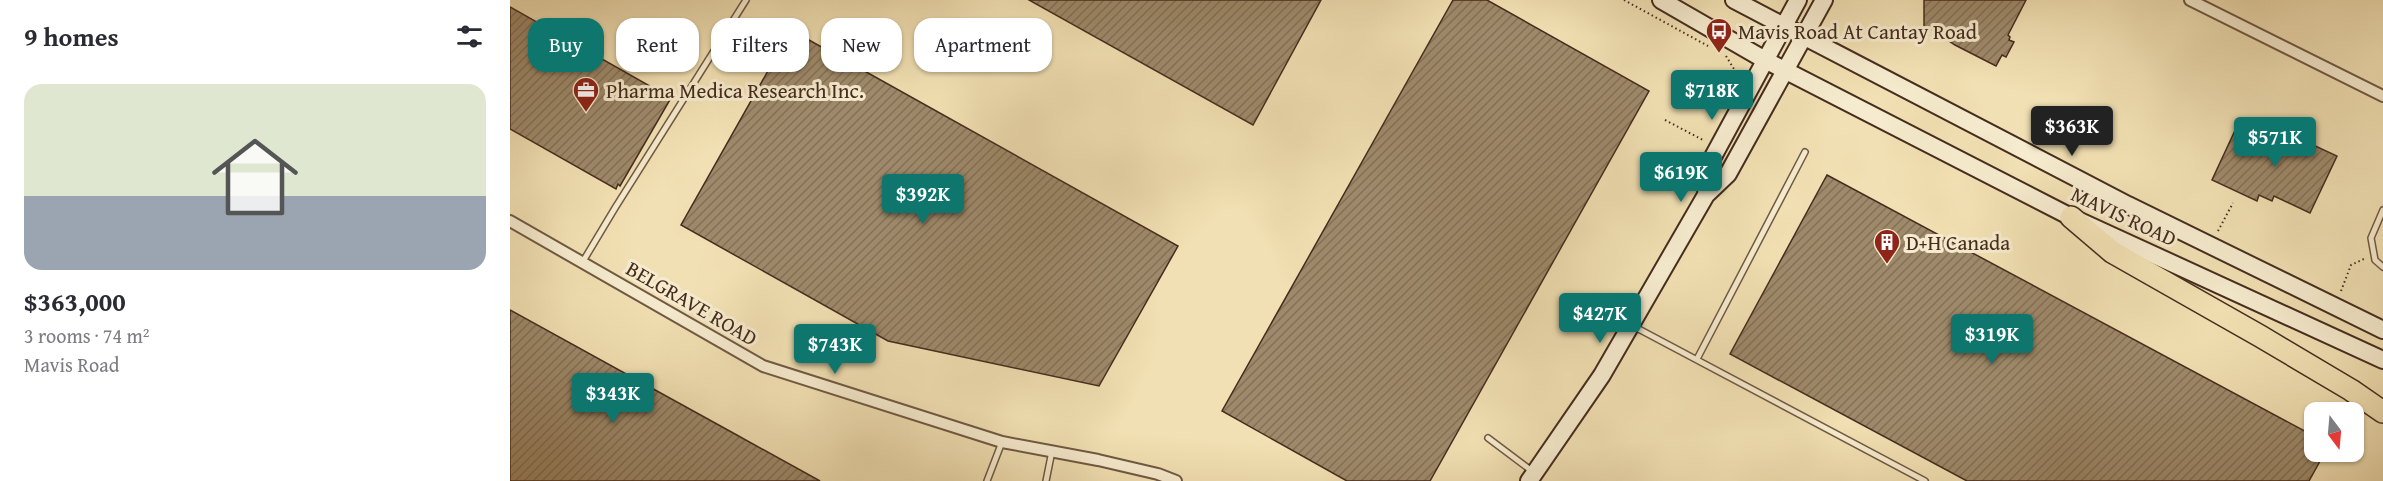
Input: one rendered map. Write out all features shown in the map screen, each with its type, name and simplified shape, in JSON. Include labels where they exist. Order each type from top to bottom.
[{"type":"highway","points":[[2071,217],[2112,252],[2260,336],[2351,390],[2383,412]]},
{"type":"main road","name":"MAVIS ROAD","points":[[1661,0],[1765,60],[2071,217],[2383,360]]},
{"type":"main road","name":"MAVIS ROAD","points":[[1734,0],[2128,205],[2383,330]]},
{"type":"main road","points":[[1706,195],[1708,166],[1782,25],[1798,0]]},
{"type":"main road","points":[[1532,477],[1602,375],[1706,195],[1728,174],[1824,0]]},
{"type":"street","points":[[2190,0],[2383,96]]},
{"type":"street","name":"BELGRAVE ROAD","points":[[510,221],[763,366],[1002,442],[1158,474],[1176,481]]},
{"type":"lane","points":[[582,262],[746,0]]},
{"type":"lane","points":[[1697,359],[1805,152]]},
{"type":"lane","points":[[2383,210],[2371,238],[2375,260],[2383,267]]},
{"type":"lane","points":[[1631,325],[1925,481]]},
{"type":"lane","points":[[1488,438],[1532,477]]},
{"type":"lane","points":[[987,481],[1002,442]]},
{"type":"lane","points":[[1046,481],[1052,451]]},
{"type":"path","points":[[1624,0],[1716,51]]},
{"type":"path","points":[[1726,56],[1734,69]]},
{"type":"path","points":[[1665,120],[1703,140]]},
{"type":"path","points":[[2218,231],[2233,202]]},
{"type":"path","points":[[2341,291],[2351,265],[2374,255]]},
{"type":"building","points":[[1029,0],[1321,0],[1253,125]]},
{"type":"building","points":[[1453,0],[1487,0],[1649,91],[1430,481],[1347,481],[1222,411]]},
{"type":"building","points":[[1924,0],[2026,0],[2008,35],[2009,40],[2014,42],[2006,57],[2002,55],[1996,66],[1955,45],[1931,29],[1924,30]]},
{"type":"building","name":"Pharma Medica Research Inc.","points":[[510,7],[529,18],[528,72],[604,72],[604,60],[616,67],[616,72],[625,72],[671,98],[620,186],[618,184],[616,189],[510,129]]},
{"type":"building","points":[[809,40],[821,47],[821,72],[866,72],[1178,246],[1099,386],[888,341],[681,225],[767,72],[809,72]]},
{"type":"building","points":[[2238,124],[2278,143],[2283,131],[2337,156],[2310,213],[2274,196],[2272,201],[2259,195],[2257,201],[2212,180]]},
{"type":"building","name":"D+H Canada","points":[[1827,175],[2304,431],[2304,462],[2319,462],[2309,481],[1967,481],[1730,354]]},
{"type":"building","points":[[510,310],[735,434],[820,481],[510,481]]},
{"type":"place","name":"Mavis Road At Cantay Road","points":[[1719,54]]},
{"type":"place","name":"Pharma Medica Research Inc.","points":[[586,113]]},
{"type":"place","name":"D+H Canada","points":[[1887,265]]}]
